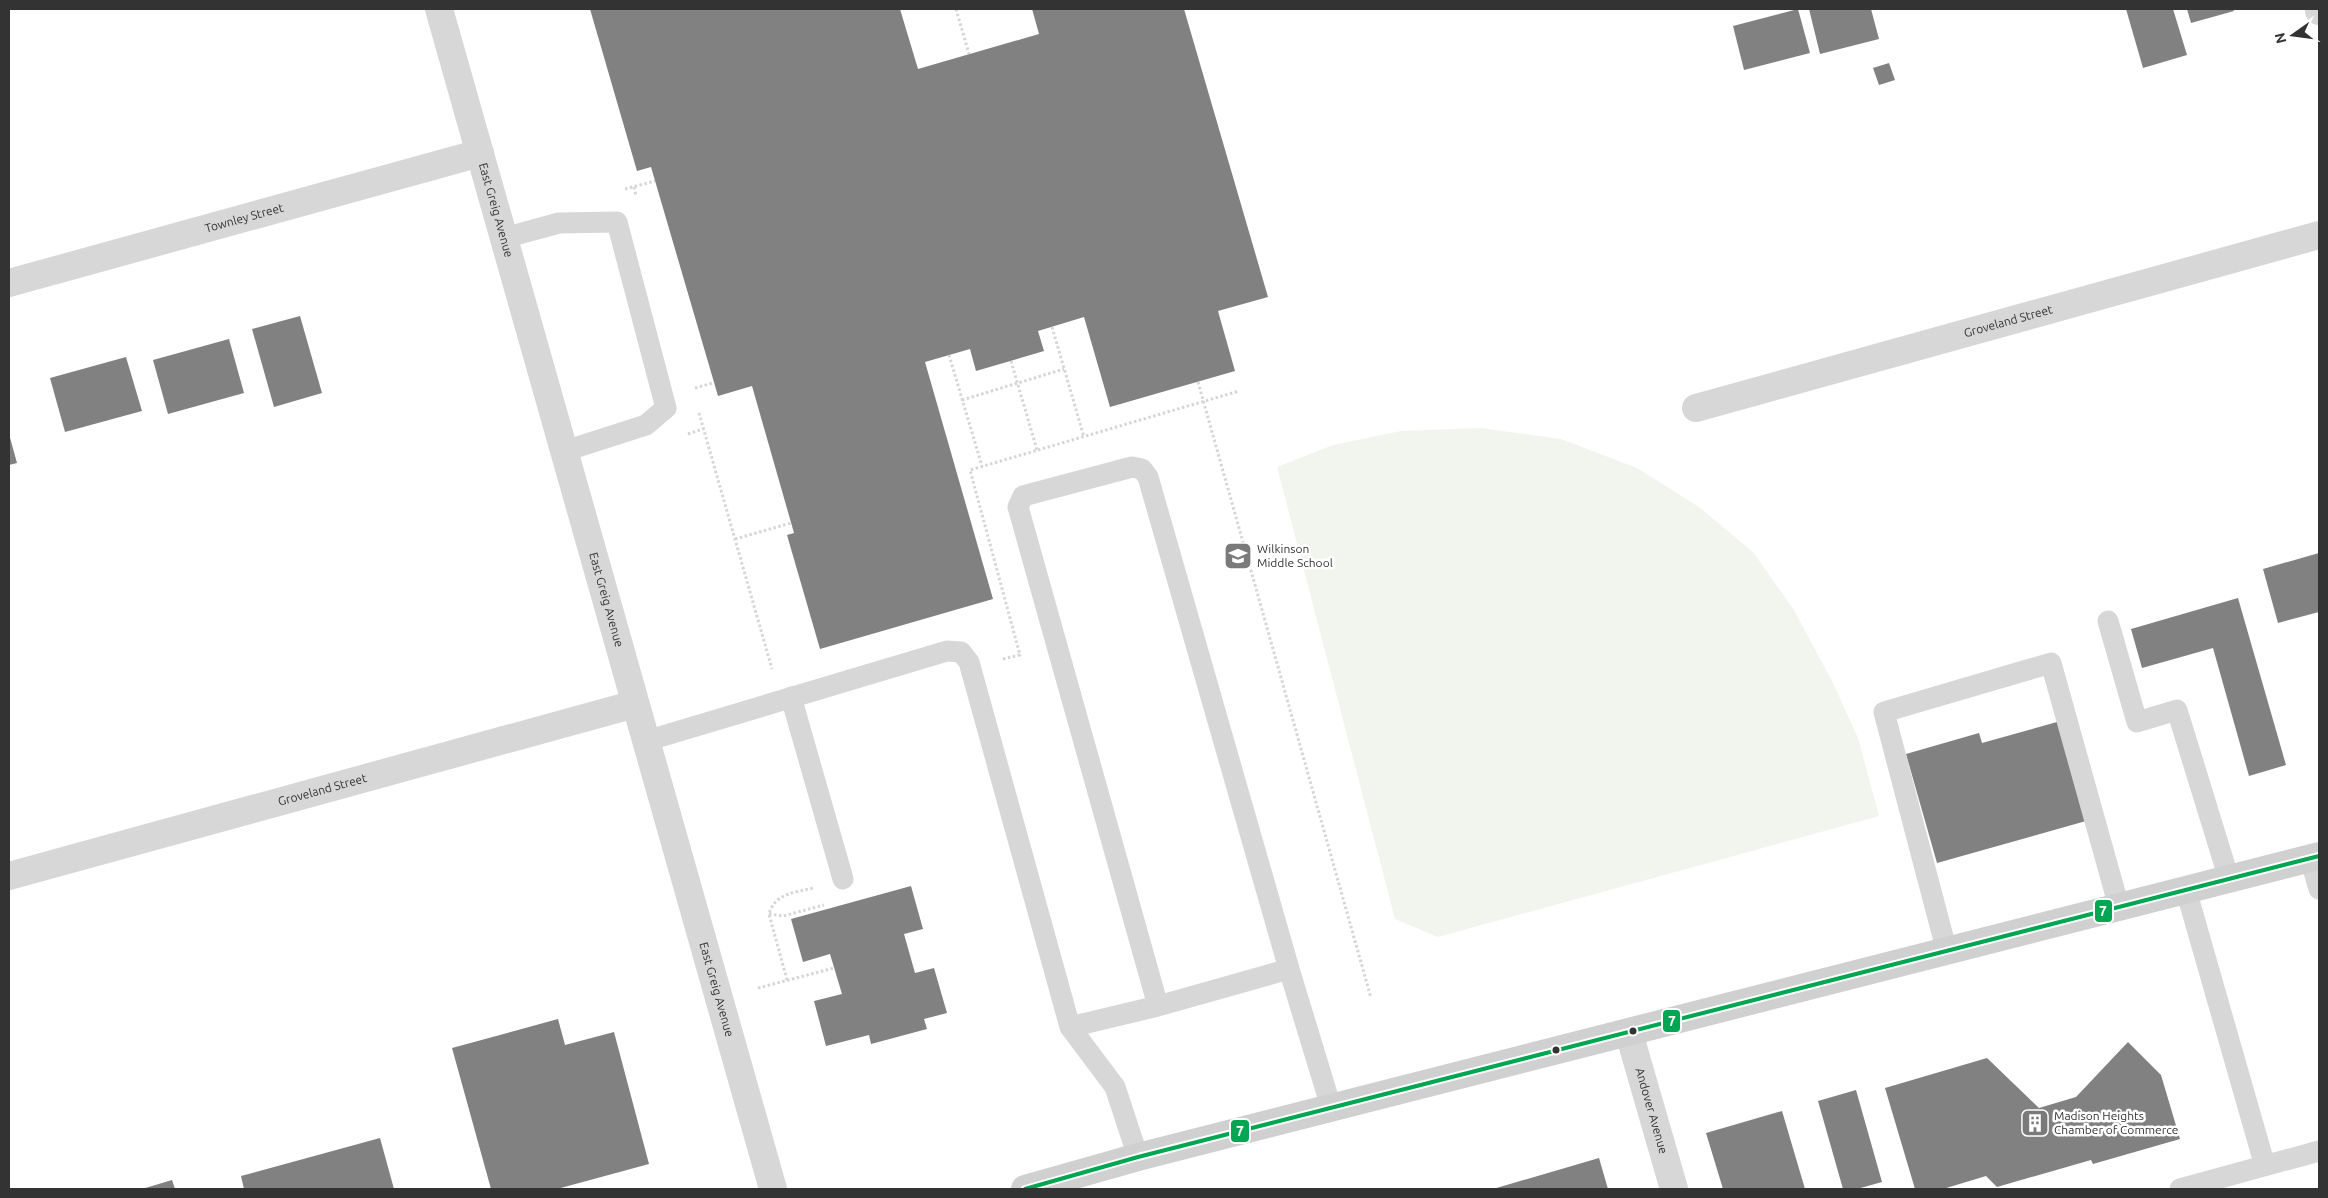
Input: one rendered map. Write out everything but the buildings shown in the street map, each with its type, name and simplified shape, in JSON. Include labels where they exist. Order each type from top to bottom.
[{"type":"main road","points":[[1025,1189],[1138,1157],[1331,1107],[1629,1033],[2315,857]]},
{"type":"street","name":"East Greig Avenue","points":[[440,9],[773,1189]]},
{"type":"street","name":"Townley Street","points":[[9,283],[480,153]]},
{"type":"street","name":"Groveland Street","points":[[1696,408],[2319,234]]},
{"type":"street","name":"Groveland Street","points":[[9,876],[635,704]]},
{"type":"street","name":"Andover Avenue","points":[[1629,1033],[1674,1189]]},
{"type":"lane","points":[[504,238],[559,223],[617,222],[666,408],[646,426],[565,451]]},
{"type":"lane","points":[[1158,1006],[1018,507],[1023,496],[1132,467],[1142,469],[1148,477],[1289,969],[1331,1107]]},
{"type":"lane","points":[[2108,621],[2137,722],[2177,710],[2229,879]]},
{"type":"lane","points":[[646,741],[947,651],[961,652],[969,662],[1070,1027],[1115,1088],[1138,1157]]},
{"type":"lane","points":[[1947,952],[1884,712],[2051,664],[2119,907]]},
{"type":"lane","points":[[791,697],[843,880]]},
{"type":"lane","points":[[2315,857],[2319,889]]},
{"type":"lane","points":[[2186,890],[2265,1166]]},
{"type":"lane","points":[[1070,1027],[1158,1006],[1289,969]]},
{"type":"lane","points":[[2180,1189],[2319,1151]]},
{"type":"path","points":[[956,9],[968,54]]},
{"type":"path","points":[[634,186],[639,205]]},
{"type":"path","points":[[1052,327],[1084,436]]},
{"type":"path","points":[[948,355],[982,466]]},
{"type":"path","points":[[1011,360],[1037,450]]},
{"type":"path","points":[[962,400],[1064,369]]},
{"type":"path","points":[[1198,382],[1371,998]]},
{"type":"path","points":[[694,397],[692,389],[714,383]]},
{"type":"path","points":[[697,405],[772,669]]},
{"type":"path","points":[[735,539],[792,523]]},
{"type":"path","points":[[787,980],[769,914],[771,905],[779,897],[843,880]]},
{"type":"path","points":[[758,988],[834,968]]},
{"type":"shaded area","points":[[1480,428],[1561,439],[1637,468],[1699,507],[1753,552],[1794,610],[1833,683],[1858,738],[1879,816],[1438,937],[1395,919],[1277,467],[1333,445],[1401,431]]},
{"type":"transit line","name":"7","points":[[1025,1189],[1138,1157],[2319,856]]},
{"type":"place","name":"Wilkinson Middle School","points":[[1238,556]]},
{"type":"place","name":"Madison Heights Chamber of Commerce","points":[[2035,1123]]}]
